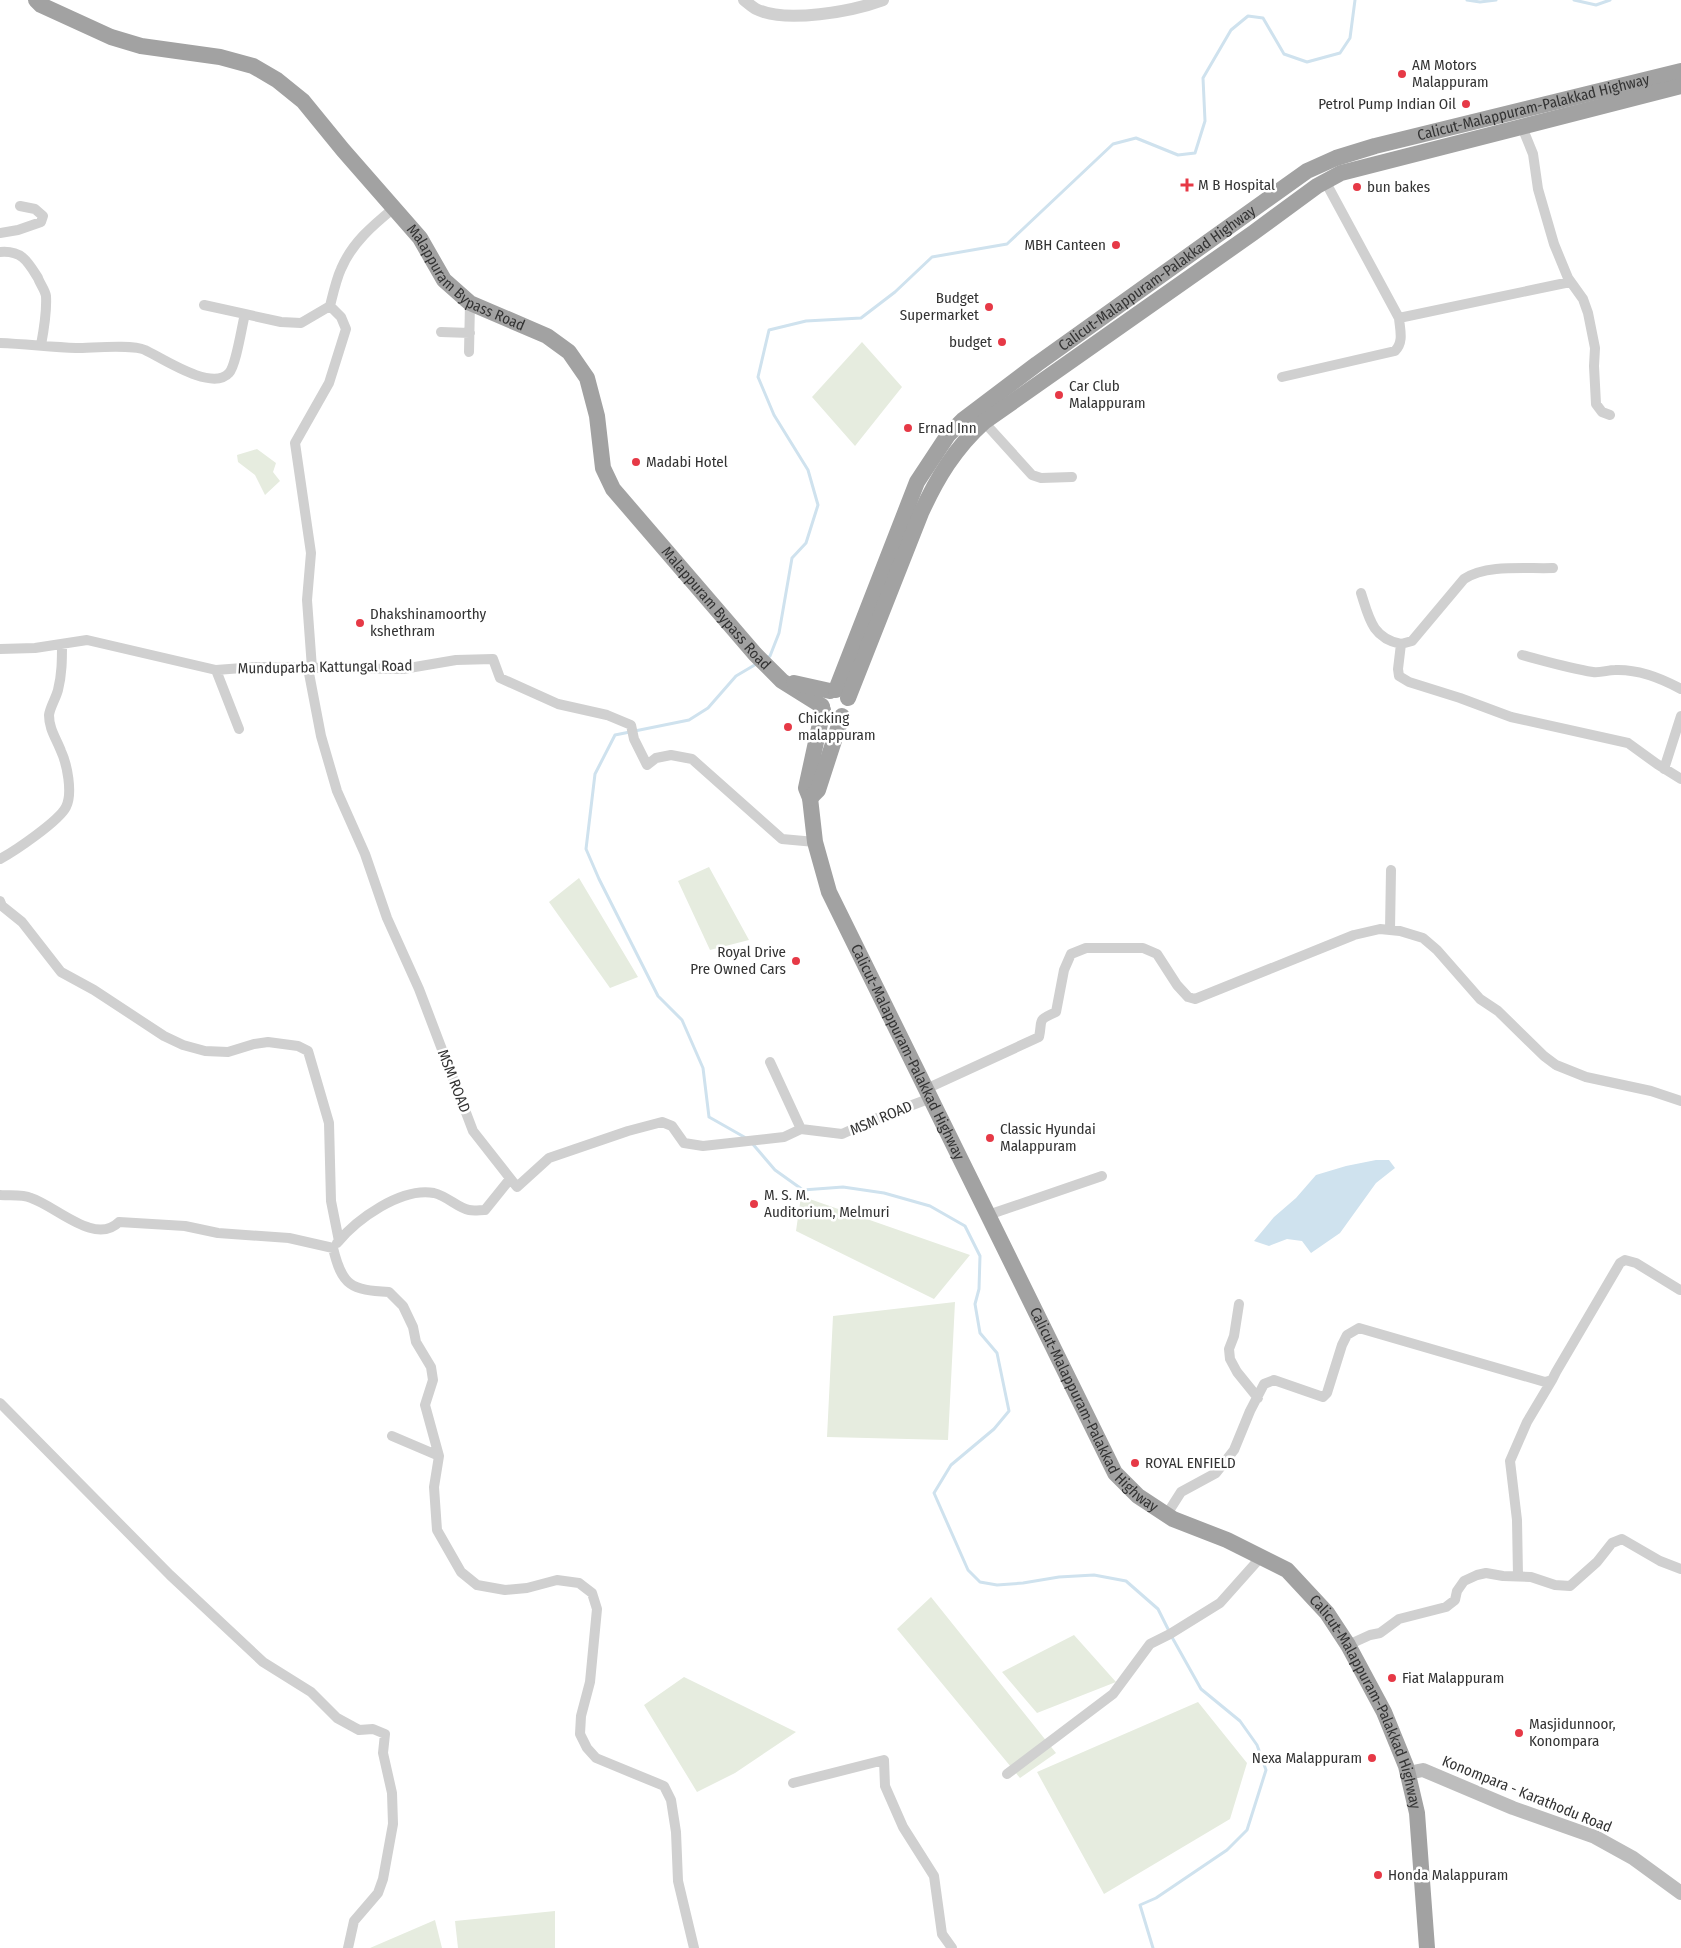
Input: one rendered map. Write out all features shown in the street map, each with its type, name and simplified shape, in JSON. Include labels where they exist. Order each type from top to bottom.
[{"type":"highway","name":"Malappuram Bypass Road","points":[[36,0],[41,5],[104,34],[133,44],[174,52],[220,57],[253,66],[277,80],[302,101],[420,238],[444,280],[470,303],[547,336],[569,352],[587,378],[597,416],[604,468],[613,489],[755,654],[782,681],[823,708]]},
{"type":"highway","name":"Calicut-Malappuram-Palakkad Highway","points":[[838,693],[917,482],[948,435],[984,403],[1308,171],[1336,158],[1375,146],[1681,70]]},
{"type":"highway","name":"Calicut-Malappuram-Palakkad Highway","points":[[838,693],[933,487],[966,438],[984,422],[1325,181],[1341,173],[1681,86]]},
{"type":"highway","points":[[1242,218],[1253,233]]},
{"type":"highway","name":"Malappuram Bypass Road","points":[[782,681],[838,693]]},
{"type":"highway","points":[[810,798],[818,790],[842,716],[849,708],[838,693],[823,699],[823,708],[831,716],[842,716]]},
{"type":"highway","name":"Calicut-Malappuram-Palakkad Highway","points":[[823,708],[806,788],[810,798],[815,842],[829,892],[1115,1473],[1138,1496],[1173,1519],[1227,1540],[1287,1570],[1327,1613],[1348,1645],[1412,1768],[1426,1948]]},
{"type":"main road","name":"Konompara - Karathodu Road","points":[[1412,1768],[1513,1808],[1595,1837],[1633,1858],[1681,1892]]},
{"type":"street","points":[[744,0],[756,10],[777,15],[808,16],[866,6],[883,0]]},
{"type":"street","points":[[1522,128],[1533,154],[1538,189],[1554,244],[1570,282],[1583,299],[1588,313],[1595,348],[1596,404],[1602,412],[1610,415]]},
{"type":"street","points":[[1282,377],[1394,352],[1400,346],[1399,318],[1325,181]]},
{"type":"street","points":[[0,234],[41,222],[42,216],[35,209],[20,206]]},
{"type":"street","points":[[204,305],[280,322],[301,323],[330,306],[340,269],[353,247],[369,228],[394,208]]},
{"type":"street","points":[[0,252],[6,251],[20,255],[29,262],[46,293],[45,325],[41,346]]},
{"type":"street","points":[[1399,318],[1570,282]]},
{"type":"street","points":[[469,352],[470,303]]},
{"type":"street","name":"MSM ROAD","points":[[330,306],[341,317],[346,329],[330,383],[295,443],[311,553],[307,600],[310,668],[321,736],[337,792],[365,854],[387,918],[418,989],[473,1131],[517,1187],[549,1158],[628,1131],[662,1122],[672,1126],[684,1144],[702,1146],[784,1137],[801,1129],[842,1134],[1039,1037],[1040,1023],[1044,1018],[1056,1012],[1064,970],[1071,954],[1086,948],[1143,948],[1157,954],[1188,997],[1195,999],[1354,935],[1380,929],[1390,930]]},
{"type":"street","points":[[0,343],[143,349],[183,371],[207,378],[221,378],[230,373],[245,314]]},
{"type":"street","points":[[441,332],[470,333]]},
{"type":"street","points":[[984,422],[1036,477],[1072,476]]},
{"type":"street","points":[[1361,593],[1371,622],[1382,637],[1390,642],[1401,644],[1412,641],[1464,579],[1473,573],[1493,570],[1553,568]]},
{"type":"street","name":"Munduparba Kattungal Road","points":[[0,649],[87,640],[216,670],[256,667],[403,669],[456,660],[493,659],[500,678],[558,704],[607,714],[631,725],[634,739],[647,765],[656,758],[671,755],[692,759],[782,839],[815,842]]},
{"type":"street","points":[[0,859],[10,854],[47,826],[66,807],[70,783],[61,751],[52,734],[49,714],[58,692],[62,673],[62,644]]},
{"type":"street","points":[[1401,644],[1399,676],[1409,682],[1511,717],[1628,743],[1681,779]]},
{"type":"street","points":[[1522,654],[1561,666],[1595,672],[1634,670],[1666,680],[1681,688]]},
{"type":"street","points":[[216,670],[239,729]]},
{"type":"street","points":[[1664,769],[1681,716]]},
{"type":"street","points":[[1391,870],[1390,930],[1423,938],[1437,950],[1480,999],[1498,1011],[1544,1056],[1556,1065],[1586,1076],[1651,1091],[1681,1101]]},
{"type":"street","points":[[0,901],[2,906],[22,922],[60,972],[94,990],[164,1036],[183,1045],[205,1051],[228,1052],[268,1042],[298,1046],[308,1051],[329,1123],[331,1201],[338,1270],[347,1283],[367,1291],[390,1292],[403,1306],[413,1328],[416,1342],[431,1367],[433,1380],[425,1404],[438,1456],[434,1487],[436,1530],[461,1572],[478,1585],[505,1590],[527,1588],[557,1580],[579,1583],[592,1593],[597,1609],[590,1682],[581,1716],[580,1734],[587,1748],[596,1758],[664,1786],[671,1800],[676,1832],[678,1881],[694,1948]]},
{"type":"street","points":[[770,1062],[801,1129]]},
{"type":"street","points":[[988,1215],[1102,1176]]},
{"type":"street","points":[[336,1244],[346,1232],[394,1200],[419,1192],[435,1193],[468,1210],[485,1210],[510,1179]]},
{"type":"street","points":[[0,1195],[31,1197],[88,1228],[99,1230],[113,1228],[120,1222],[185,1226],[218,1233],[289,1238],[336,1244]]},
{"type":"street","points":[[1518,1576],[1517,1520],[1510,1461],[1527,1422],[1620,1262],[1624,1260],[1636,1263],[1680,1290]]},
{"type":"street","points":[[1239,1304],[1234,1336],[1229,1348],[1230,1359],[1236,1372],[1258,1398]]},
{"type":"street","points":[[1167,1514],[1181,1492],[1216,1473],[1234,1450],[1250,1411],[1264,1384],[1274,1380],[1324,1398],[1342,1345],[1347,1335],[1359,1328],[1545,1382],[1552,1380]]},
{"type":"street","points":[[0,1403],[170,1574],[264,1662],[311,1692],[337,1718],[359,1730],[373,1728],[385,1734],[383,1754],[392,1794],[393,1824],[383,1879],[378,1893],[354,1921],[348,1948]]},
{"type":"street","points":[[392,1436],[438,1456]]},
{"type":"street","points":[[1348,1645],[1362,1638],[1380,1633],[1399,1619],[1446,1607],[1455,1600],[1457,1590],[1464,1581],[1477,1575],[1486,1573],[1531,1577],[1556,1585],[1570,1586],[1597,1562],[1612,1543],[1622,1539],[1660,1561],[1681,1569]]},
{"type":"street","points":[[1006,1774],[1113,1694],[1150,1644],[1220,1603],[1262,1557]]},
{"type":"street","points":[[793,1783],[884,1760],[885,1786],[903,1827],[934,1876],[942,1934],[952,1948]]},
{"type":"shaded area","points":[[862,342],[902,387],[855,446],[812,397]]},
{"type":"shaded area","points":[[257,449],[276,463],[273,472],[280,481],[265,495],[255,475],[238,462],[237,455]]},
{"type":"shaded area","points":[[709,867],[749,940],[710,950],[678,881]]},
{"type":"shaded area","points":[[579,878],[638,977],[610,988],[549,902]]},
{"type":"shaded area","points":[[801,1196],[970,1255],[934,1299],[796,1231]]},
{"type":"shaded area","points":[[955,1302],[948,1440],[827,1437],[833,1316]]},
{"type":"shaded area","points":[[931,1597],[1056,1753],[1020,1778],[897,1629]]},
{"type":"shaded area","points":[[1074,1635],[1116,1682],[1037,1713],[1002,1672]]},
{"type":"shaded area","points":[[684,1677],[796,1732],[735,1773],[697,1792],[644,1705]]},
{"type":"shaded area","points":[[1198,1702],[1247,1763],[1230,1819],[1104,1894],[1037,1772]]},
{"type":"shaded area","points":[[555,1911],[555,1948],[458,1948],[455,1921]]},
{"type":"shaded area","points":[[435,1920],[442,1948],[370,1948]]},
{"type":"water","points":[[1376,1160],[1389,1160],[1395,1168],[1376,1183],[1340,1233],[1311,1253],[1302,1241],[1287,1239],[1269,1246],[1254,1241],[1274,1217],[1296,1198],[1316,1175]]},
{"type":"waterway","points":[[766,659],[770,656],[779,633],[792,558],[806,543],[818,505],[808,470],[774,415],[758,377],[769,330],[806,321],[861,318],[895,292],[932,257],[1007,244],[1113,144],[1136,138],[1178,155],[1195,153],[1205,121],[1203,78],[1231,30],[1248,16],[1263,18],[1284,54],[1307,62],[1340,53],[1350,38],[1355,0]]},
{"type":"waterway","points":[[1467,0],[1480,2],[1496,0]]},
{"type":"waterway","points":[[1574,0],[1596,5],[1610,0]]},
{"type":"waterway","points":[[746,1138],[709,1117],[703,1068],[682,1020],[658,996],[599,879],[586,849],[595,774],[615,735],[689,720],[708,708],[736,676],[758,663]]},
{"type":"waterway","points":[[751,1142],[775,1170],[803,1190],[843,1187],[884,1193],[930,1206],[965,1226],[980,1256],[979,1289],[975,1304],[980,1333],[997,1353],[1009,1411],[994,1429],[951,1465],[934,1493],[968,1570],[980,1582],[997,1585],[1059,1577],[1094,1575],[1126,1581],[1158,1609],[1201,1689],[1240,1721],[1257,1745],[1266,1770],[1247,1830],[1227,1850],[1156,1898],[1140,1905],[1153,1948]]},
{"type":"place","name":"AM Motors Malappuram","points":[[1402,74]]},
{"type":"place","name":"Petrol Pump Indian Oil","points":[[1466,104]]},
{"type":"place","name":"M B Hospital","points":[[1187,185]]},
{"type":"place","name":"bun bakes","points":[[1357,187]]},
{"type":"place","name":"MBH Canteen","points":[[1116,245]]},
{"type":"place","name":"Budget Supermarket","points":[[989,307]]},
{"type":"place","name":"budget","points":[[1002,342]]},
{"type":"place","name":"Car Club Malappuram","points":[[1059,395]]},
{"type":"place","name":"Ernad Inn","points":[[908,428]]},
{"type":"place","name":"Madabi Hotel","points":[[636,462]]},
{"type":"place","name":"Dhakshinamoorthy kshethram","points":[[360,623]]},
{"type":"place","name":"Chicking malappuram","points":[[788,727]]},
{"type":"place","name":"Royal Drive Pre Owned Cars","points":[[796,961]]},
{"type":"place","name":"Classic Hyundai Malappuram","points":[[990,1138]]},
{"type":"place","name":"M. S. M. Auditorium, Melmuri","points":[[754,1204]]},
{"type":"place","name":"ROYAL ENFIELD","points":[[1135,1463]]},
{"type":"place","name":"Fiat Malappuram","points":[[1392,1678]]},
{"type":"place","name":"Masjidunnoor, Konompara","points":[[1519,1733]]},
{"type":"place","name":"Nexa Malappuram","points":[[1372,1758]]},
{"type":"place","name":"Honda Malappuram","points":[[1378,1875]]}]
